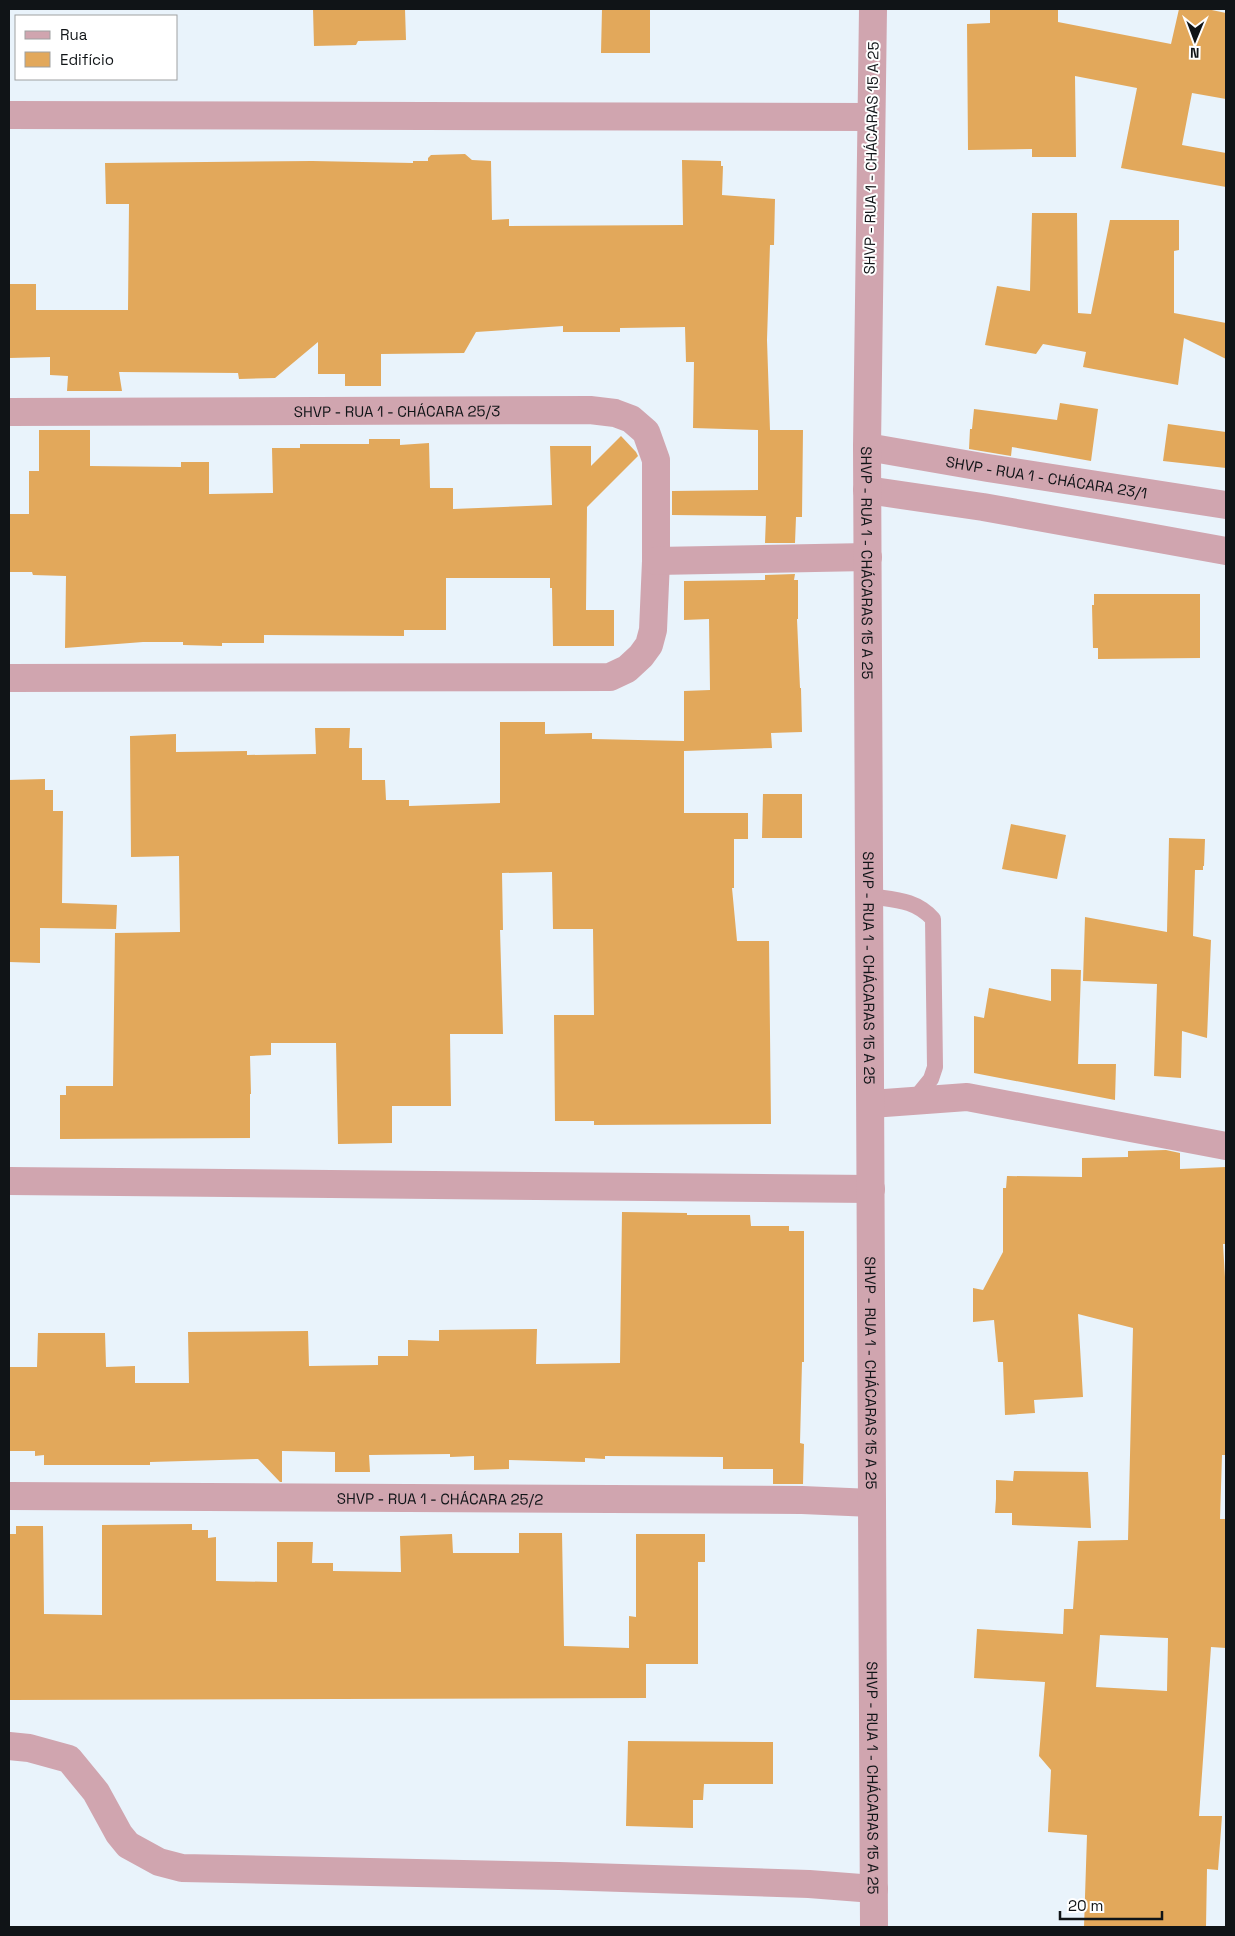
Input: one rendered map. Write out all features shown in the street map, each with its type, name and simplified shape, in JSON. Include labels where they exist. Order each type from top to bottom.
[{"type":"street","name":"SHVP - RUA 1 - CHÁCARAS 15 A 25","points":[[873,9],[867,447],[874,1927]]},
{"type":"street","points":[[9,115],[871,117]]},
{"type":"street","name":"SHVP - RUA 1 - CHÁCARA 25/3","points":[[9,412],[590,410],[615,413],[631,419],[646,432],[656,460],[656,561],[653,630],[649,645],[642,656],[627,669],[610,677],[9,678]]},
{"type":"street","name":"SHVP - RUA 1 - CHÁCARA 23/1","points":[[867,447],[1226,505]]},
{"type":"street","points":[[868,490],[983,507],[1226,551]]},
{"type":"street","points":[[656,561],[868,557]]},
{"type":"street","points":[[870,1104],[967,1097],[1226,1146]]},
{"type":"street","points":[[9,1181],[871,1189]]},
{"type":"street","name":"SHVP - RUA 1 - CHÁCARA 25/2","points":[[9,1496],[802,1500],[872,1503]]},
{"type":"street","points":[[9,1746],[30,1748],[69,1759],[96,1792],[119,1834],[128,1846],[159,1862],[182,1868],[568,1876],[874,1888]]},
{"type":"lane","points":[[869,896],[911,902],[925,910],[932,919],[936,1067],[931,1079],[914,1100]]},
{"type":"building","points":[[313,9],[405,9],[406,40],[358,41],[356,45],[314,46]]},
{"type":"building","points":[[602,9],[650,9],[650,53],[601,53]]},
{"type":"building","points":[[990,9],[1058,9],[1058,22],[1171,44],[1179,9],[1207,9],[1226,13],[1226,99],[1192,93],[1182,145],[1226,153],[1226,187],[1121,168],[1137,88],[1075,76],[1076,157],[1032,157],[1032,149],[968,150],[967,24],[990,23]]},
{"type":"building","points":[[465,154],[472,160],[491,161],[492,220],[509,219],[509,226],[683,225],[682,160],[721,161],[721,166],[723,166],[722,195],[775,199],[774,245],[770,245],[767,340],[770,430],[803,430],[802,517],[796,517],[795,543],[765,543],[766,516],[672,515],[672,491],[758,490],[758,430],[693,428],[694,362],[686,362],[685,327],[620,328],[620,332],[563,332],[563,326],[476,332],[464,353],[381,354],[381,386],[345,386],[345,374],[318,374],[318,342],[275,378],[239,379],[238,373],[119,372],[122,391],[67,391],[68,376],[50,375],[50,357],[9,358],[9,284],[36,284],[36,310],[128,310],[129,204],[106,204],[105,163],[312,161],[413,163],[413,161],[428,161],[431,155]]},
{"type":"building","points":[[1032,213],[1077,213],[1078,313],[1091,314],[1110,220],[1179,220],[1179,250],[1174,251],[1174,313],[1226,323],[1226,359],[1184,338],[1178,385],[1083,367],[1086,352],[1043,344],[1036,354],[985,345],[997,286],[1030,291]]},
{"type":"building","points":[[1060,403],[1098,409],[1091,461],[1012,447],[1011,456],[969,449],[974,409],[1057,420]]},
{"type":"building","points":[[1168,424],[1226,432],[1226,468],[1163,461]]},
{"type":"building","points":[[39,430],[90,430],[90,466],[181,467],[181,462],[209,462],[209,494],[273,493],[272,448],[300,448],[300,444],[369,444],[369,439],[400,439],[400,445],[429,443],[430,488],[453,488],[453,509],[552,505],[550,446],[591,446],[591,466],[621,436],[638,456],[587,507],[586,610],[614,610],[614,646],[553,646],[552,588],[550,588],[550,578],[446,578],[446,630],[404,630],[404,636],[264,635],[264,643],[222,643],[222,646],[183,645],[183,642],[143,642],[65,648],[66,576],[33,575],[32,572],[9,572],[9,514],[29,514],[29,471],[39,471]]},
{"type":"building","points":[[795,574],[794,580],[798,580],[797,619],[802,732],[771,733],[772,748],[684,751],[684,813],[748,813],[748,839],[734,839],[734,888],[732,888],[737,941],[769,941],[771,1124],[594,1125],[594,1121],[555,1121],[554,1015],[594,1015],[593,929],[553,929],[552,872],[502,873],[503,930],[500,930],[503,1034],[450,1034],[451,1106],[392,1106],[392,1143],[338,1144],[336,1043],[271,1043],[271,1055],[250,1056],[250,1138],[60,1139],[60,1095],[66,1095],[66,1086],[113,1086],[115,933],[180,932],[179,856],[131,857],[130,736],[176,734],[176,752],[247,751],[247,755],[316,754],[315,728],[350,728],[349,748],[362,748],[362,780],[385,780],[386,800],[409,800],[409,806],[500,803],[500,722],[545,722],[545,734],[592,733],[592,739],[684,741],[684,691],[710,690],[709,619],[684,620],[684,581],[765,580],[765,575]]},
{"type":"building","points":[[1094,594],[1200,594],[1200,658],[1098,659],[1098,648],[1093,648],[1092,605],[1094,605]]},
{"type":"building","points":[[45,779],[45,790],[53,790],[53,811],[63,811],[62,903],[117,905],[116,929],[40,928],[40,963],[9,962],[9,780]]},
{"type":"building","points":[[763,794],[802,794],[802,838],[762,838]]},
{"type":"building","points":[[1011,824],[1066,835],[1057,879],[1002,869]]},
{"type":"building","points":[[1169,838],[1205,839],[1203,870],[1195,870],[1193,936],[1211,940],[1207,1038],[1182,1031],[1181,1078],[1154,1076],[1157,984],[1083,981],[1085,917],[1167,932]]},
{"type":"building","points":[[1051,969],[1081,970],[1078,1064],[1116,1064],[1115,1100],[974,1073],[974,1016],[984,1018],[989,988],[1051,1001]]},
{"type":"building","points":[[1166,1150],[1180,1153],[1180,1169],[1226,1167],[1226,1244],[1223,1244],[1226,1294],[1226,1455],[1222,1455],[1220,1519],[1226,1519],[1226,1648],[1211,1647],[1199,1816],[1222,1816],[1218,1870],[1207,1869],[1206,1927],[1084,1927],[1087,1835],[1048,1832],[1051,1770],[1039,1756],[1045,1682],[974,1678],[977,1629],[1063,1634],[1064,1609],[1073,1609],[1078,1541],[1128,1540],[1133,1328],[1078,1314],[1083,1397],[1034,1400],[1035,1413],[1005,1415],[1003,1362],[998,1362],[994,1320],[973,1322],[973,1288],[983,1290],[1003,1252],[1003,1188],[1006,1188],[1007,1176],[1082,1177],[1082,1158],[1128,1157],[1128,1151]],"holes":[[[1100,1635],[1168,1638],[1167,1691],[1096,1687]]]},
{"type":"building","points":[[622,1212],[750,1215],[751,1226],[789,1226],[789,1231],[804,1231],[804,1362],[802,1362],[800,1443],[804,1444],[803,1484],[773,1484],[773,1469],[723,1469],[723,1457],[605,1456],[605,1459],[585,1458],[585,1462],[509,1460],[509,1469],[474,1470],[474,1456],[450,1457],[450,1454],[369,1455],[370,1472],[335,1472],[335,1452],[282,1451],[282,1482],[280,1482],[258,1459],[150,1462],[150,1465],[44,1465],[44,1455],[35,1456],[35,1451],[9,1451],[9,1367],[37,1367],[38,1333],[105,1333],[106,1367],[135,1366],[135,1383],[189,1383],[188,1332],[308,1331],[309,1366],[378,1365],[378,1356],[408,1356],[408,1340],[439,1341],[439,1330],[537,1329],[536,1364],[620,1363]]},
{"type":"building","points":[[1014,1471],[1088,1472],[1091,1528],[1012,1525],[1012,1513],[995,1513],[996,1480],[1013,1481]]},
{"type":"building","points":[[192,1524],[192,1530],[208,1530],[208,1538],[216,1537],[216,1581],[277,1582],[277,1542],[313,1542],[312,1563],[333,1563],[333,1571],[401,1572],[400,1536],[452,1534],[453,1553],[519,1553],[519,1533],[562,1533],[564,1646],[629,1648],[629,1616],[636,1617],[636,1534],[705,1534],[705,1562],[698,1562],[698,1664],[646,1664],[646,1698],[9,1700],[9,1534],[16,1534],[16,1526],[43,1526],[44,1614],[102,1615],[102,1525]]},
{"type":"building","points":[[628,1741],[773,1742],[773,1784],[704,1784],[703,1800],[693,1800],[693,1828],[626,1826]]}]
